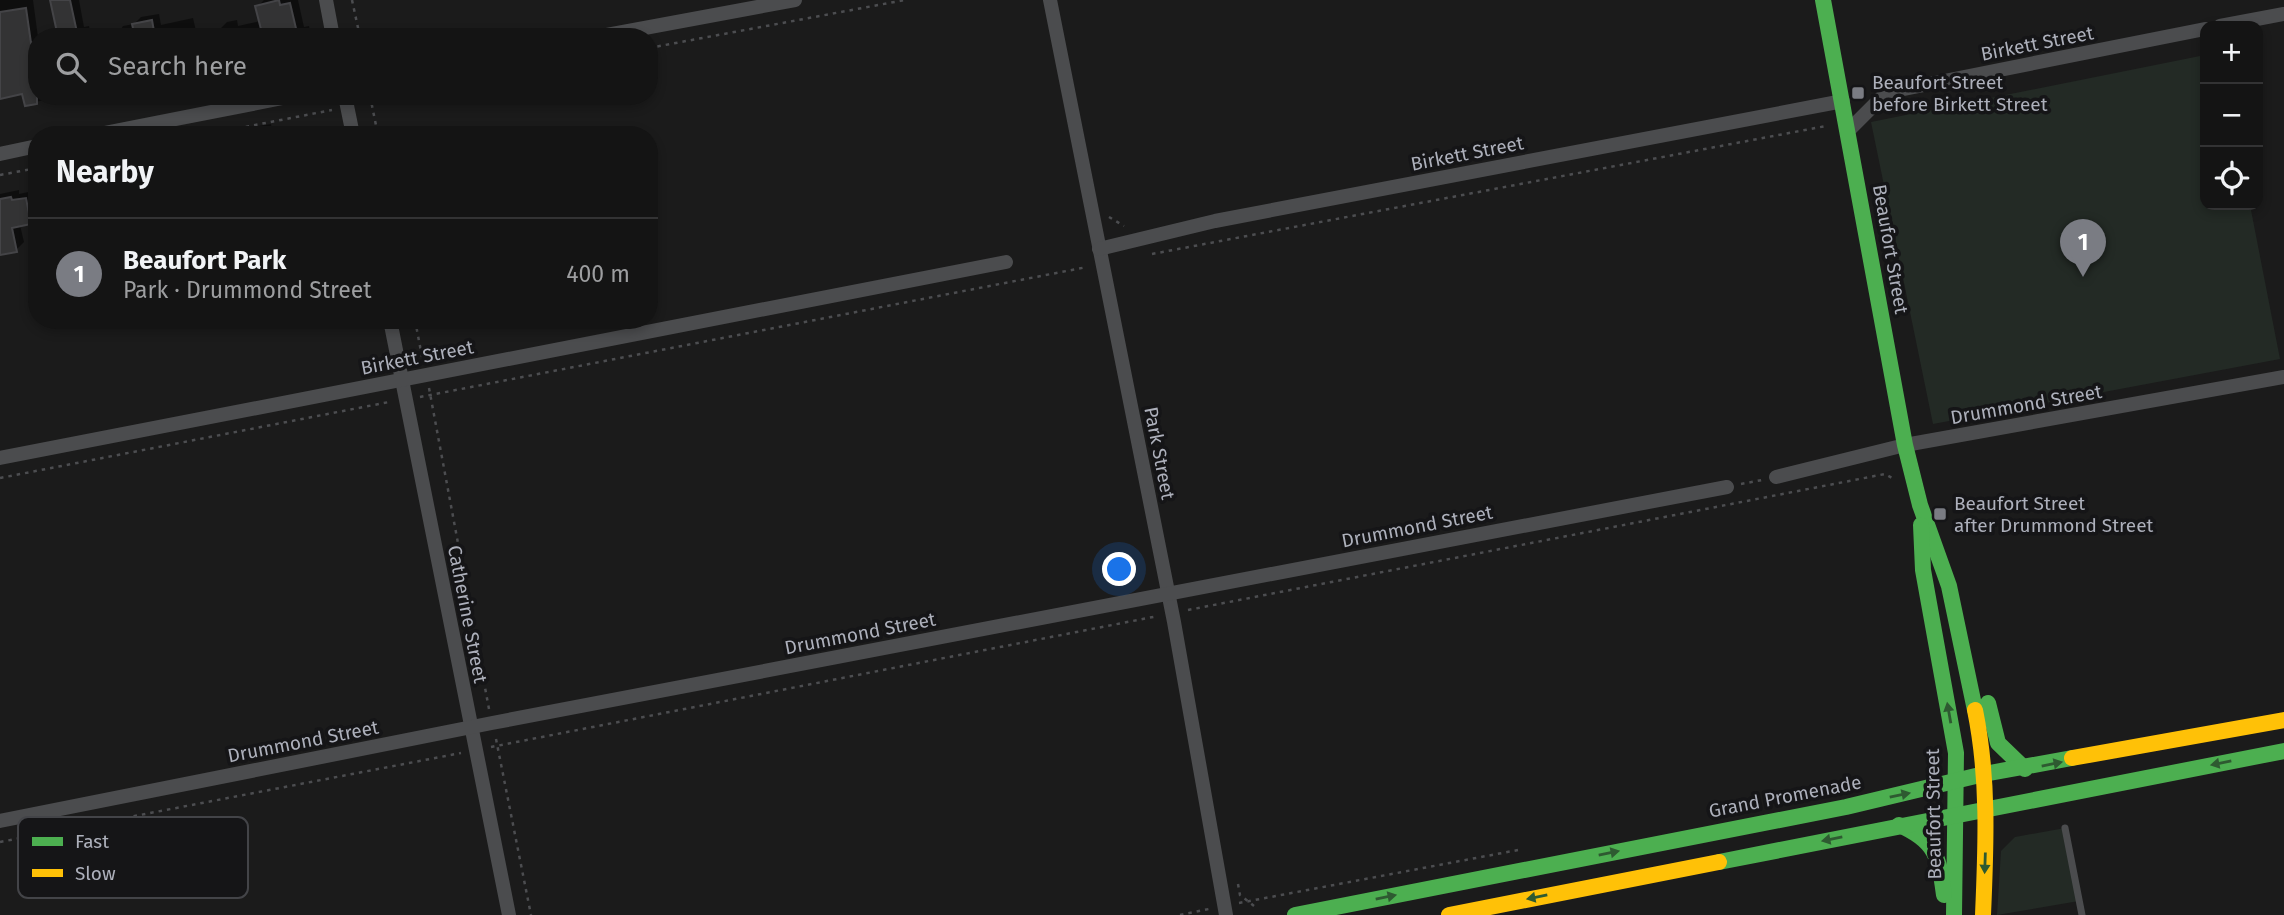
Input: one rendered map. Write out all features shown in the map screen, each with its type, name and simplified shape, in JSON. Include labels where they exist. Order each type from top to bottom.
[{"type":"main road","name":"Beaufort Street","points":[[1824,0],[1905,445],[1920,505],[1949,586],[1983,750],[1988,810],[1983,915]]},
{"type":"main road","name":"Beaufort Street","points":[[1920,505],[1923,570],[1956,752],[1954,915]]},
{"type":"main road","points":[[1949,586],[1965,608],[1998,743],[2025,769]]},
{"type":"main road","name":"Grand Promenade","points":[[1295,915],[1846,807],[1984,774],[2025,769],[2284,720]]},
{"type":"main road","points":[[1449,915],[2284,751]]},
{"type":"main road","points":[[1899,825],[1920,833],[1937,854],[1948,915]]},
{"type":"street","points":[[326,0],[331,28]]},
{"type":"street","points":[[644,28],[795,0]]},
{"type":"street","name":"Park Street","points":[[1050,0],[1172,613],[1226,915]]},
{"type":"street","points":[[2247,21],[2284,14]]},
{"type":"street","name":"Birkett Street","points":[[1849,130],[1883,96],[2200,30]]},
{"type":"street","name":"Birkett Street","points":[[1099,248],[1215,220],[1843,100]]},
{"type":"street","points":[[140,126],[247,105]]},
{"type":"street","points":[[347,105],[351,126]]},
{"type":"street","points":[[0,154],[28,148]]},
{"type":"street","name":"Birkett Street","points":[[0,458],[1006,262]]},
{"type":"street","name":"Catherine Street","points":[[392,329],[509,915]]},
{"type":"street","name":"Drummond Street","points":[[1776,477],[1905,445],[2284,377]]},
{"type":"street","name":"Drummond Street","points":[[20,817],[471,727],[1727,487]]},
{"type":"street","name":"Drummond Street","points":[[0,821],[18,817]]},
{"type":"lane","points":[[2065,828],[2082,915]]},
{"type":"path","points":[[352,0],[357,28]]},
{"type":"path","points":[[658,46],[905,0]]},
{"type":"path","points":[[242,126],[329,105]]},
{"type":"path","points":[[372,105],[376,126]]},
{"type":"path","points":[[1144,255],[1826,126]]},
{"type":"path","points":[[0,175],[28,169]]},
{"type":"path","points":[[0,478],[1102,264]]},
{"type":"path","points":[[417,329],[531,915]]},
{"type":"path","points":[[129,817],[1885,474],[1895,479]]},
{"type":"path","points":[[1727,487],[1776,477]]},
{"type":"path","points":[[0,842],[18,839]]},
{"type":"path","points":[[1206,910],[1207,915]]},
{"type":"shaded area","points":[[2200,56],[2200,210],[2251,210],[2280,359],[1933,424],[1871,122]]},
{"type":"shaded area","points":[[2065,828],[2079,901],[1997,915],[2001,851],[2015,837]]},
{"type":"building","points":[[50,0],[70,0],[76,28],[56,28]]},
{"type":"building","points":[[279,0],[280,5],[290,3],[296,28],[261,28],[255,6]]},
{"type":"building","points":[[26,8],[29,28],[28,105],[31,105],[25,106],[22,94],[0,99],[0,12]]},
{"type":"building","points":[[152,20],[153,28],[133,28],[132,24]]},
{"type":"building","points":[[26,198],[28,225],[12,228],[17,252],[0,255],[0,199]]},
{"type":"traffic: fast","points":[[1823,0],[1905,445],[1920,505],[1949,586],[1975,710]]},
{"type":"traffic: fast","points":[[1921,525],[1923,570],[1956,753],[1954,915]]},
{"type":"traffic: fast","points":[[1988,703],[1998,743],[2025,769]]},
{"type":"traffic: fast","points":[[1719,862],[2284,751]]},
{"type":"traffic: fast","points":[[1295,915],[1846,807],[1984,774],[2072,758]]},
{"type":"traffic: fast","points":[[1899,825],[1921,837],[1934,852],[1944,895]]},
{"type":"traffic: slow","points":[[1975,710],[1983,761],[1983,915]]},
{"type":"traffic: slow","points":[[2072,758],[2284,720]]},
{"type":"traffic: slow","points":[[1449,915],[1719,862]]},
{"type":"place","name":"Beaufort Street before Birkett Street","points":[[1858,93]]},
{"type":"place","name":"Beaufort Park","points":[[2083,277]]},
{"type":"place","name":"Beaufort Street after Drummond Street","points":[[1940,514]]}]
